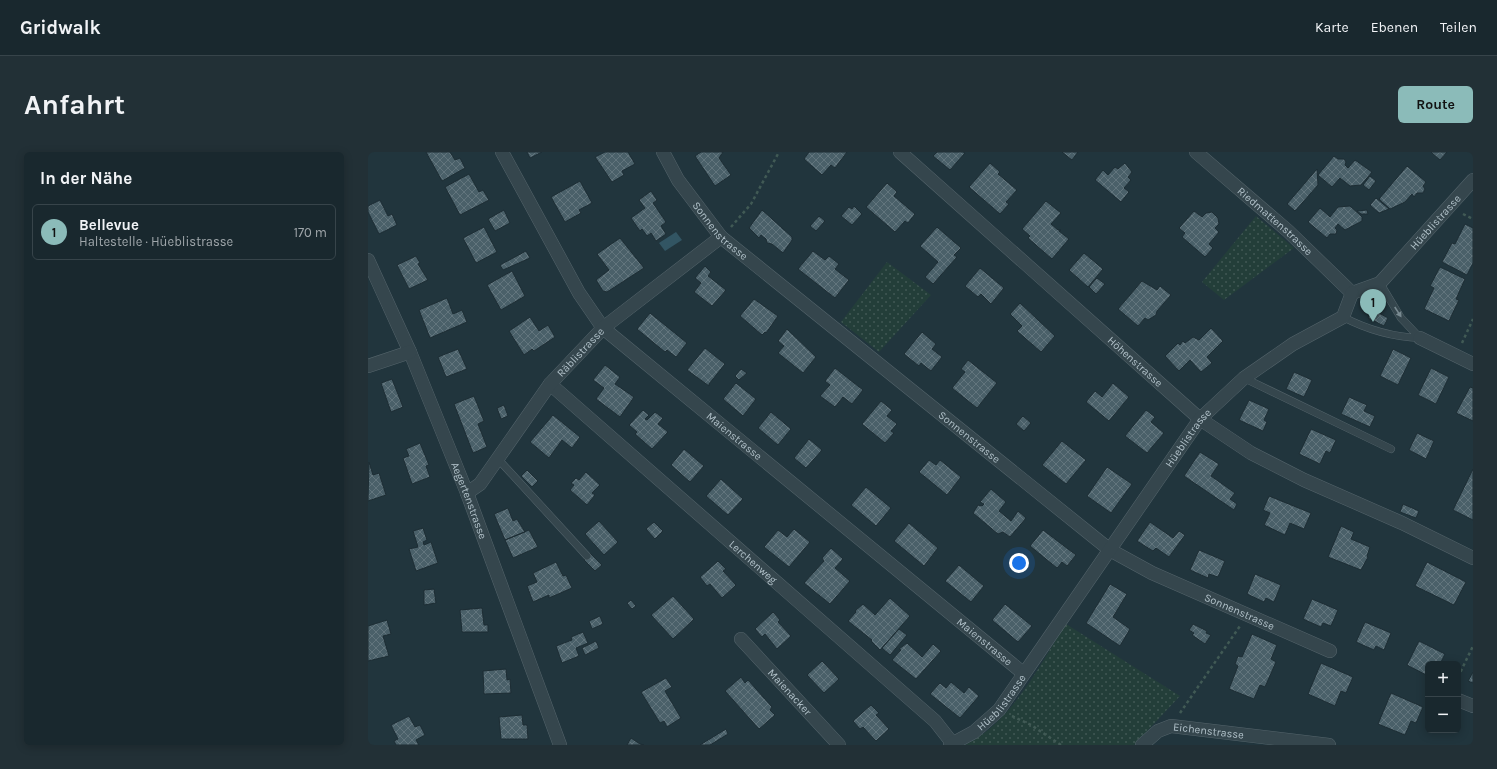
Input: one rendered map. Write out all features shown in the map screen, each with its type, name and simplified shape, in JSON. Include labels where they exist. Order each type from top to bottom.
[{"type":"street","name":"Maienstrasse","points":[[502,152],[579,293],[603,328],[1023,673]]},
{"type":"street","name":"Sonnenstrasse","points":[[663,152],[678,180],[721,237],[1110,550],[1152,574],[1248,614],[1330,651]]},
{"type":"street","name":"Höhenstrasse","points":[[900,152],[1200,419],[1250,454],[1304,480],[1402,523],[1473,558]]},
{"type":"street","name":"Riedmattenstrasse","points":[[1196,152],[1288,231],[1352,293]]},
{"type":"street","name":"Hüeblistrasse","points":[[1352,293],[1380,283],[1473,180]]},
{"type":"street","name":"Räblistrasse","points":[[467,493],[480,484],[550,384],[603,328],[721,237]]},
{"type":"street","name":"Aegertenstrasse","points":[[368,260],[410,352],[467,493],[560,745]]},
{"type":"street","points":[[1343,317],[1352,293]]},
{"type":"street","name":"Hüeblistrasse","points":[[951,744],[974,732],[999,710],[1023,673],[1200,419],[1244,378],[1293,344],[1343,317]]},
{"type":"street","points":[[1420,338],[1473,364]]},
{"type":"street","points":[[368,366],[410,352]]},
{"type":"street","name":"Lerchenweg","points":[[550,384],[935,721],[951,744]]},
{"type":"street","name":"Maienacker","points":[[741,638],[839,745]]},
{"type":"street","points":[[1461,701],[1473,706]]},
{"type":"street","name":"Eichenstrasse","points":[[1142,745],[1158,731],[1171,726],[1329,745]]},
{"type":"lane","points":[[1380,283],[1401,318],[1420,338]]},
{"type":"lane","points":[[1343,317],[1366,328],[1407,337],[1420,338]]},
{"type":"lane","points":[[1244,378],[1391,449]]},
{"type":"lane","points":[[498,458],[588,556]]},
{"type":"path","points":[[721,237],[751,204],[779,152]]},
{"type":"path","points":[[1461,213],[1473,219]]},
{"type":"path","points":[[1460,347],[1473,319]]},
{"type":"path","points":[[1171,726],[1248,614]]},
{"type":"path","points":[[1461,671],[1473,646]]},
{"type":"path","points":[[999,710],[1031,725],[1061,745]]},
{"type":"green space","points":[[1256,216],[1294,248],[1224,300],[1202,282]]},
{"type":"green space","points":[[887,262],[931,295],[879,352],[841,322]]},
{"type":"green space","points":[[1066,624],[1180,696],[1134,745],[965,745],[996,723],[1010,708],[1023,692]]},
{"type":"water","points":[[676,232],[682,240],[665,251],[659,243]]},
{"type":"building","points":[[426,152],[450,152],[455,160],[460,158],[465,168],[442,181]]},
{"type":"building","points":[[527,152],[542,152],[530,158]]},
{"type":"building","points":[[605,152],[628,152],[635,164],[622,171],[624,175],[612,182],[595,157]]},
{"type":"building","points":[[701,152],[723,152],[719,158],[731,175],[715,186],[695,156]]},
{"type":"building","points":[[809,152],[847,152],[835,168],[831,165],[822,175],[804,159]]},
{"type":"building","points":[[937,152],[965,153],[950,170],[933,156]]},
{"type":"building","points":[[1062,152],[1078,152],[1072,160]]},
{"type":"building","points":[[1431,152],[1447,152],[1440,160]]},
{"type":"building","points":[[1334,156],[1338,159],[1344,159],[1346,162],[1345,165],[1348,168],[1355,160],[1372,172],[1361,185],[1350,186],[1340,178],[1332,187],[1318,175]]},
{"type":"building","points":[[990,163],[1000,172],[998,174],[1017,190],[1006,202],[1009,204],[1000,214],[969,187]]},
{"type":"building","points":[[1125,163],[1132,172],[1128,177],[1131,180],[1124,188],[1129,192],[1121,202],[1095,180],[1103,170],[1108,175],[1115,167],[1118,169]]},
{"type":"building","points":[[1407,166],[1426,182],[1423,186],[1425,189],[1423,193],[1417,193],[1414,197],[1412,194],[1405,202],[1390,209],[1379,199]]},
{"type":"building","points":[[1317,169],[1318,185],[1295,211],[1287,204]]},
{"type":"building","points":[[469,174],[479,192],[483,190],[489,200],[460,215],[445,187]]},
{"type":"building","points":[[1370,176],[1376,181],[1369,190],[1363,185]]},
{"type":"building","points":[[580,181],[592,203],[579,210],[581,213],[565,222],[551,197]]},
{"type":"building","points":[[887,183],[897,192],[894,196],[915,214],[908,223],[905,221],[895,232],[866,207]]},
{"type":"building","points":[[651,191],[657,200],[653,203],[666,222],[661,226],[666,234],[656,241],[651,233],[647,236],[642,229],[640,231],[631,218],[645,208],[639,200]]},
{"type":"building","points":[[1376,198],[1389,209],[1379,213],[1370,205]]},
{"type":"building","points":[[380,200],[388,216],[392,214],[397,225],[379,234],[368,212],[368,206]]},
{"type":"building","points":[[1046,201],[1061,213],[1051,224],[1058,230],[1061,230],[1059,231],[1069,239],[1052,259],[1028,238],[1030,236],[1022,229]]},
{"type":"building","points":[[854,206],[862,214],[852,225],[841,216],[849,207],[852,209]]},
{"type":"building","points":[[1350,206],[1362,217],[1362,221],[1345,230],[1338,224],[1335,228],[1337,230],[1336,234],[1330,234],[1327,238],[1308,222],[1320,208],[1330,217],[1338,207]]},
{"type":"building","points":[[504,210],[510,223],[495,231],[488,219]]},
{"type":"building","points":[[762,210],[792,237],[792,240],[783,253],[772,244],[767,243],[766,239],[761,235],[759,238],[749,228]]},
{"type":"building","points":[[1367,210],[1368,214],[1361,214],[1357,211]]},
{"type":"building","points":[[1194,211],[1202,217],[1206,213],[1212,212],[1218,218],[1219,224],[1215,228],[1219,232],[1209,244],[1213,248],[1205,257],[1182,237],[1185,233],[1179,228]]},
{"type":"building","points":[[819,216],[825,221],[816,231],[810,226]]},
{"type":"building","points":[[1465,224],[1473,228],[1473,263],[1467,275],[1442,262],[1452,243],[1455,244]]},
{"type":"building","points":[[484,227],[497,252],[476,263],[463,238]]},
{"type":"building","points":[[937,227],[961,248],[954,255],[957,257],[933,284],[925,277],[938,262],[920,246]]},
{"type":"building","points":[[620,238],[644,268],[607,292],[603,291],[596,280],[609,270],[597,254]]},
{"type":"building","points":[[526,251],[530,258],[503,270],[500,265]]},
{"type":"building","points":[[813,251],[825,260],[829,256],[839,264],[835,269],[849,280],[835,298],[798,269]]},
{"type":"building","points":[[1084,253],[1103,269],[1088,287],[1069,270]]},
{"type":"building","points":[[416,256],[420,263],[418,264],[428,280],[409,289],[397,265]]},
{"type":"building","points":[[705,266],[711,272],[708,276],[726,290],[712,306],[694,292],[701,283],[695,278]]},
{"type":"building","points":[[1440,267],[1465,279],[1456,299],[1459,300],[1449,321],[1424,309],[1434,288],[1430,286]]},
{"type":"building","points":[[980,268],[1004,288],[991,304],[981,294],[978,297],[965,286]]},
{"type":"building","points":[[512,271],[525,296],[501,310],[487,285]]},
{"type":"building","points":[[1097,278],[1105,284],[1096,294],[1089,287]]},
{"type":"building","points":[[1142,281],[1157,290],[1160,286],[1171,295],[1157,311],[1156,315],[1148,320],[1145,318],[1138,326],[1118,309]]},
{"type":"building","points":[[447,298],[453,314],[462,310],[467,322],[430,338],[419,310]]},
{"type":"building","points":[[754,299],[778,316],[766,333],[765,332],[762,335],[740,316]]},
{"type":"building","points":[[1020,303],[1055,336],[1041,352],[1017,331],[1022,326],[1010,314]]},
{"type":"building","points":[[1372,309],[1388,318],[1384,326],[1368,318]]},
{"type":"building","points":[[650,313],[687,343],[676,357],[667,350],[665,352],[637,329]]},
{"type":"building","points":[[530,317],[539,331],[548,325],[555,337],[534,351],[532,349],[524,355],[509,331]]},
{"type":"building","points":[[1211,328],[1223,341],[1207,357],[1212,363],[1201,372],[1190,360],[1179,371],[1165,356],[1178,343],[1180,345],[1183,341],[1185,343],[1193,337],[1199,340]]},
{"type":"building","points":[[787,329],[816,357],[803,373],[778,353],[784,346],[778,341]]},
{"type":"building","points":[[922,332],[936,344],[932,349],[942,357],[931,371],[921,363],[919,366],[904,354]]},
{"type":"building","points":[[705,348],[725,364],[709,386],[687,370]]},
{"type":"building","points":[[458,349],[467,369],[446,377],[438,357]]},
{"type":"building","points":[[1393,349],[1411,358],[1398,385],[1380,376]]},
{"type":"building","points":[[968,360],[997,383],[977,408],[952,388],[965,372],[961,369]]},
{"type":"building","points":[[605,365],[620,377],[615,384],[634,397],[620,417],[596,399],[604,388],[593,380]]},
{"type":"building","points":[[835,368],[863,390],[852,404],[843,397],[835,407],[820,396],[830,385],[825,381]]},
{"type":"building","points":[[1431,368],[1449,377],[1436,404],[1418,395]]},
{"type":"building","points":[[741,369],[747,373],[739,380],[735,376]]},
{"type":"building","points":[[1294,372],[1312,380],[1304,397],[1286,389]]},
{"type":"building","points":[[392,379],[403,407],[391,412],[381,383]]},
{"type":"building","points":[[736,383],[756,399],[743,416],[723,399]]},
{"type":"building","points":[[1113,383],[1129,397],[1109,421],[1086,402],[1095,391],[1102,397]]},
{"type":"building","points":[[1470,387],[1473,388],[1473,421],[1456,413]]},
{"type":"building","points":[[474,396],[484,421],[478,424],[487,447],[473,453],[454,404]]},
{"type":"building","points":[[1349,397],[1367,405],[1364,411],[1375,416],[1370,427],[1341,414]]},
{"type":"building","points":[[1249,400],[1269,409],[1264,420],[1267,422],[1263,431],[1239,420]]},
{"type":"building","points":[[881,401],[892,410],[887,416],[897,424],[891,431],[894,433],[885,443],[862,424]]},
{"type":"building","points":[[504,405],[508,416],[501,419],[497,408]]},
{"type":"building","points":[[643,410],[649,415],[645,419],[647,420],[655,412],[663,418],[658,424],[668,432],[652,449],[635,434],[637,432],[629,425]]},
{"type":"building","points":[[1146,410],[1155,417],[1151,422],[1164,433],[1147,453],[1125,436]]},
{"type":"building","points":[[771,412],[791,429],[778,445],[758,428]]},
{"type":"building","points":[[553,415],[580,437],[572,448],[562,440],[549,458],[530,442]]},
{"type":"building","points":[[1023,416],[1031,423],[1024,431],[1016,424]]},
{"type":"building","points":[[1311,429],[1336,440],[1330,453],[1326,451],[1320,464],[1299,454]]},
{"type":"building","points":[[1417,433],[1434,441],[1426,459],[1409,450]]},
{"type":"building","points":[[809,439],[822,450],[806,468],[794,458]]},
{"type":"building","points":[[1062,441],[1086,460],[1066,484],[1042,465]]},
{"type":"building","points":[[420,443],[429,465],[426,466],[430,477],[412,484],[403,458],[409,456],[406,449]]},
{"type":"building","points":[[684,449],[704,466],[690,482],[671,465]]},
{"type":"building","points":[[1200,452],[1219,464],[1211,476],[1235,493],[1230,499],[1237,504],[1234,510],[1184,476]]},
{"type":"building","points":[[929,460],[936,465],[940,460],[961,477],[947,495],[919,472]]},
{"type":"building","points":[[369,462],[373,475],[379,473],[386,495],[368,501]]},
{"type":"building","points":[[1107,467],[1132,484],[1111,513],[1087,496]]},
{"type":"building","points":[[1473,469],[1473,520],[1453,510]]},
{"type":"building","points":[[527,470],[538,481],[532,487],[521,476]]},
{"type":"building","points":[[586,472],[600,485],[592,493],[595,495],[587,505],[570,490],[574,485],[571,483],[576,478],[579,480]]},
{"type":"building","points":[[721,479],[743,499],[728,515],[706,496]]},
{"type":"building","points":[[866,487],[891,508],[876,526],[851,505]]},
{"type":"building","points":[[991,489],[1006,502],[999,511],[1011,521],[1018,511],[1026,518],[1010,537],[1003,532],[998,534],[973,513],[978,505],[982,506],[984,504],[980,502]]},
{"type":"building","points":[[1269,496],[1311,513],[1304,529],[1290,523],[1285,535],[1264,525],[1270,513],[1263,510]]},
{"type":"building","points":[[1403,504],[1419,511],[1416,518],[1400,512]]},
{"type":"building","points":[[508,508],[513,521],[517,519],[525,532],[505,540],[494,514]]},
{"type":"building","points":[[599,521],[618,542],[604,555],[585,534]]},
{"type":"building","points":[[654,522],[663,531],[655,539],[646,529]]},
{"type":"building","points":[[1150,522],[1173,538],[1179,531],[1185,535],[1169,557],[1156,548],[1153,551],[1137,541]]},
{"type":"building","points":[[909,523],[938,548],[924,566],[894,541]]},
{"type":"building","points":[[1341,526],[1354,532],[1351,539],[1370,547],[1368,557],[1361,570],[1328,557]]},
{"type":"building","points":[[423,528],[427,540],[423,542],[424,545],[431,542],[438,563],[416,571],[409,549],[418,547],[413,531]]},
{"type":"building","points":[[794,529],[810,542],[789,567],[764,547],[778,530],[787,537]]},
{"type":"building","points":[[529,530],[538,547],[513,558],[505,540]]},
{"type":"building","points":[[1043,530],[1076,555],[1067,566],[1062,562],[1057,568],[1030,546]]},
{"type":"building","points":[[831,548],[843,559],[835,568],[850,581],[830,604],[804,583],[824,561],[822,558]]},
{"type":"building","points":[[1199,550],[1225,561],[1218,577],[1209,574],[1208,578],[1190,570]]},
{"type":"building","points":[[590,553],[602,565],[595,571],[584,560]]},
{"type":"building","points":[[718,561],[726,569],[723,571],[736,585],[722,598],[710,584],[707,586],[700,577]]},
{"type":"building","points":[[556,562],[563,576],[566,575],[572,588],[549,598],[549,595],[533,602],[527,586],[537,582],[533,573]]},
{"type":"building","points":[[1427,562],[1466,582],[1454,605],[1415,586]]},
{"type":"building","points":[[959,565],[984,586],[971,602],[945,581]]},
{"type":"building","points":[[1255,574],[1281,585],[1274,602],[1266,598],[1264,602],[1247,594]]},
{"type":"building","points":[[1110,584],[1127,594],[1113,617],[1130,629],[1120,646],[1086,623]]},
{"type":"building","points":[[434,589],[436,603],[424,605],[424,590]]},
{"type":"building","points":[[673,596],[694,619],[673,639],[651,615]]},
{"type":"building","points":[[890,598],[910,616],[880,650],[871,641],[872,640],[848,621],[856,612],[855,611],[863,604],[875,615]]},
{"type":"building","points":[[1312,599],[1338,610],[1331,626],[1323,623],[1321,627],[1303,619]]},
{"type":"building","points":[[631,600],[636,606],[632,609],[627,603]]},
{"type":"building","points":[[1005,604],[1032,626],[1018,642],[992,620]]},
{"type":"building","points":[[482,608],[484,625],[488,625],[488,632],[462,632],[460,610]]},
{"type":"building","points":[[773,612],[780,620],[778,622],[791,636],[777,649],[765,634],[762,637],[755,629]]},
{"type":"building","points":[[600,616],[603,624],[592,629],[589,621]]},
{"type":"building","points":[[387,620],[391,634],[383,636],[389,656],[368,661],[368,626]]},
{"type":"building","points":[[1365,622],[1391,633],[1384,650],[1376,646],[1374,650],[1356,642]]},
{"type":"building","points":[[1193,624],[1207,631],[1206,633],[1211,635],[1205,644],[1192,635],[1194,633],[1189,630]]},
{"type":"building","points":[[899,629],[907,635],[890,655],[882,648]]},
{"type":"building","points":[[583,632],[588,643],[576,648],[579,656],[562,663],[556,646],[572,640],[571,637]]},
{"type":"building","points":[[1252,634],[1277,645],[1271,659],[1276,662],[1265,687],[1260,685],[1254,699],[1229,689],[1238,666],[1235,664],[1238,656],[1242,657]]},
{"type":"building","points":[[596,641],[599,648],[585,655],[582,648]]},
{"type":"building","points":[[1419,641],[1445,654],[1442,661],[1425,661],[1425,674],[1407,665]]},
{"type":"building","points":[[907,643],[922,657],[933,644],[941,651],[916,679],[892,660],[901,650],[899,649]]},
{"type":"building","points":[[822,661],[839,679],[824,693],[807,675]]},
{"type":"building","points":[[1321,663],[1353,677],[1346,693],[1341,691],[1335,706],[1308,694]]},
{"type":"building","points":[[506,669],[507,680],[510,679],[511,693],[484,694],[483,671]]},
{"type":"building","points":[[1473,672],[1473,683],[1468,681]]},
{"type":"building","points":[[741,677],[745,683],[748,680],[772,707],[770,710],[775,715],[759,729],[725,691]]},
{"type":"building","points":[[666,678],[672,687],[665,691],[681,718],[667,727],[664,721],[660,723],[641,692]]},
{"type":"building","points":[[951,682],[964,693],[969,687],[979,696],[960,718],[930,694],[940,683],[946,688]]},
{"type":"building","points":[[1391,693],[1423,707],[1416,723],[1411,721],[1405,735],[1378,724]]},
{"type":"building","points":[[871,705],[879,713],[876,715],[889,729],[876,741],[863,727],[860,729],[853,721]]},
{"type":"building","points":[[522,715],[523,725],[527,725],[528,739],[501,739],[499,717]]},
{"type":"building","points":[[409,716],[415,727],[420,725],[425,735],[416,740],[419,745],[396,745],[394,741],[398,739],[391,725]]},
{"type":"building","points":[[726,729],[728,734],[710,745],[700,745]]},
{"type":"building","points":[[631,738],[640,744],[644,745],[627,745]]},
{"type":"place","name":"Bellevue","points":[[1373,322]]}]
